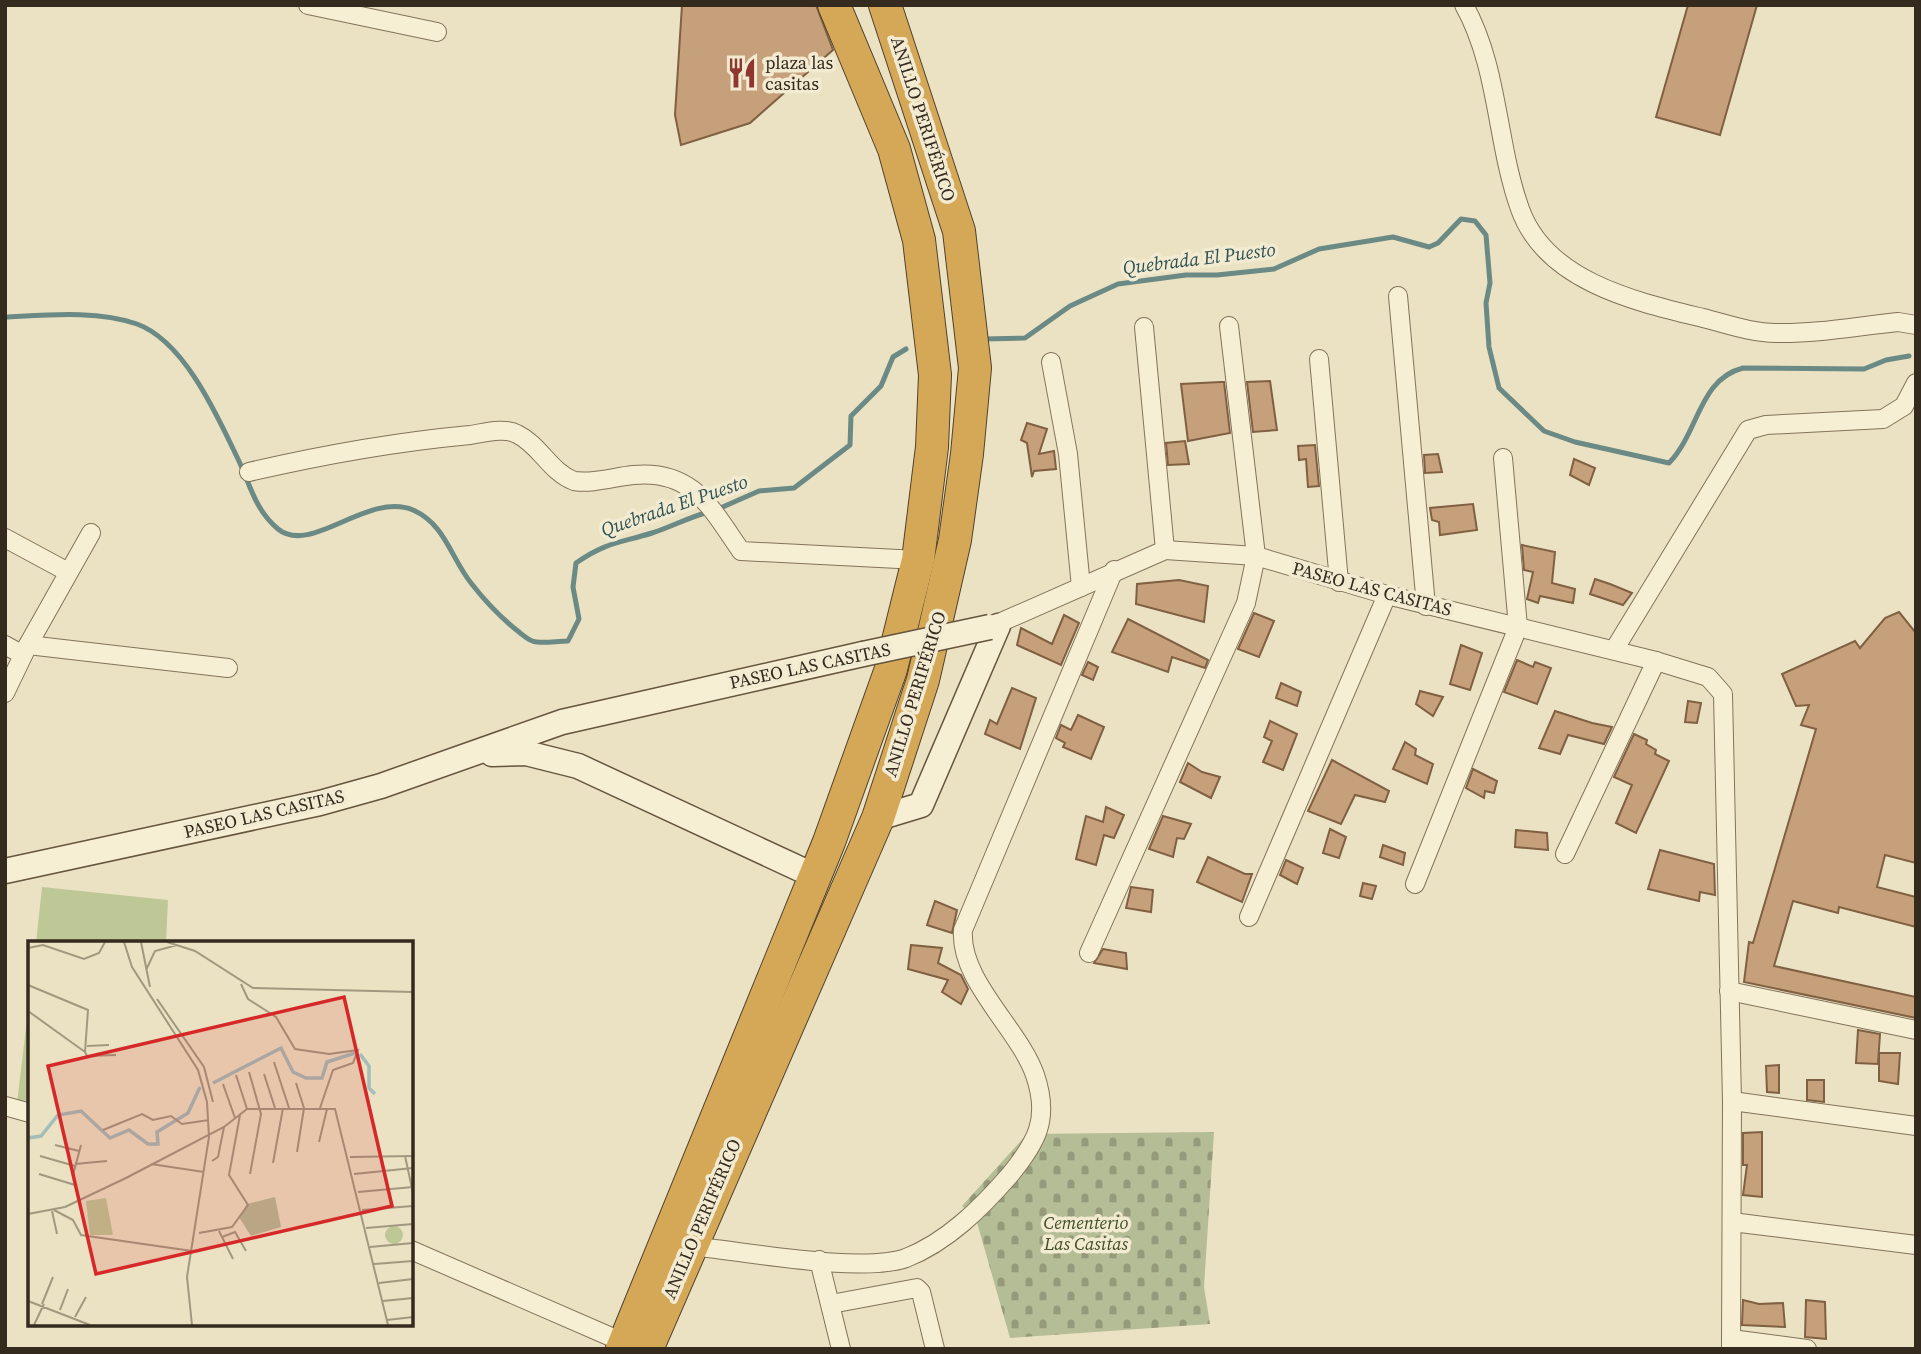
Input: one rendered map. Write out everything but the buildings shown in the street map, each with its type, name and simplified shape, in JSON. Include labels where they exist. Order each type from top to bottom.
[{"type":"highway","name":"ANILLO PERIFÉRICO","points":[[631,1347],[815,876],[891,669],[918,560],[932,447],[934,375],[919,240],[894,149],[834,5]]},
{"type":"highway","name":"ANILLO PERIFÉRICO","points":[[631,1347],[690,1246],[878,818],[923,680],[943,603],[967,454],[975,368],[958,231],[885,5]]},
{"type":"street","points":[[308,5],[437,32]]},
{"type":"street","points":[[1464,5],[1474,23],[1491,77],[1502,143],[1521,212],[1543,249],[1578,275],[1618,296],[1762,331],[1776,333],[1898,322],[1916,325]]},
{"type":"street","points":[[1398,296],[1426,606]]},
{"type":"street","points":[[1089,953],[1237,627],[1256,556],[1229,326]]},
{"type":"street","points":[[1144,327],[1165,550]]},
{"type":"street","points":[[1318,359],[1339,582]]},
{"type":"street","points":[[1051,362],[1068,454],[1081,587]]},
{"type":"street","points":[[1614,650],[1748,430],[1766,425],[1883,419],[1904,405],[1916,383]]},
{"type":"street","points":[[249,472],[313,457],[390,444],[508,431],[525,439],[552,467],[574,481],[638,474],[659,475],[687,483],[698,491],[741,551],[918,560]]},
{"type":"street","points":[[1415,884],[1518,627],[1503,458]]},
{"type":"street","points":[[5,693],[25,650],[91,533]]},
{"type":"street","points":[[5,538],[68,572]]},
{"type":"street","name":"PASEO LAS CASITAS","points":[[5,871],[320,803],[381,786],[562,722],[994,626],[1114,570],[1165,550],[1256,556],[1426,606],[1614,650],[1708,677],[1723,694],[1729,990]]},
{"type":"street","points":[[690,1246],[869,1264],[906,1257],[950,1233],[995,1192],[1034,1142],[1042,1121],[1041,1098],[1034,1073],[965,955],[963,930],[1114,570]]},
{"type":"street","points":[[1249,917],[1387,595]]},
{"type":"street","points":[[878,818],[921,805],[994,626]]},
{"type":"street","points":[[5,645],[25,650],[228,668]]},
{"type":"street","points":[[1565,854],[1656,661]]},
{"type":"street","points":[[562,722],[562,743],[578,766]]},
{"type":"street","points":[[466,755],[526,753],[578,766],[815,876]]},
{"type":"street","points":[[1807,1349],[1731,1344],[1732,1101],[1729,990],[1916,1030]]},
{"type":"street","points":[[1732,1101],[1916,1126]]},
{"type":"street","points":[[5,1106],[28,1112]]},
{"type":"street","points":[[1732,1222],[1916,1245]]},
{"type":"street","points":[[413,1252],[631,1347]]},
{"type":"street","points":[[819,1260],[841,1349]]},
{"type":"street","points":[[831,1304],[917,1288],[921,1292],[935,1349]]},
{"type":"green space","points":[[42,887],[168,900],[166,941],[36,941]]},
{"type":"green space","points":[[28,1012],[28,1106],[17,1103]]},
{"type":"green space","name":"Cementerio Las Casitas","points":[[1214,1132],[1204,1287],[1210,1324],[1010,1338],[976,1219],[962,1206],[1027,1134]]},
{"type":"waterway","name":"Quebrada El Puesto","points":[[984,339],[1025,338],[1070,306],[1118,284],[1186,275],[1217,275],[1274,269],[1319,249],[1393,237],[1429,247],[1438,243],[1461,219],[1475,221],[1486,235],[1490,283],[1486,303],[1489,347],[1499,388],[1544,431],[1575,442],[1669,463],[1687,437],[1708,395],[1728,374],[1743,368],[1864,369],[1886,360],[1909,356]]},
{"type":"waterway","name":"Quebrada El Puesto","points":[[5,317],[72,314],[105,317],[137,324],[154,333],[170,346],[197,381],[220,421],[253,495],[263,513],[278,529],[291,535],[307,535],[378,509],[396,506],[413,510],[433,524],[476,590],[512,627],[534,642],[568,641],[579,619],[573,587],[576,563],[605,547],[709,512]]},
{"type":"waterway","name":"Quebrada El Puesto","points":[[718,509],[759,491],[794,488],[850,445],[851,416],[881,386],[893,357],[906,349]]},
{"type":"place","name":"plaza las casitas","points":[[742,73]]}]
